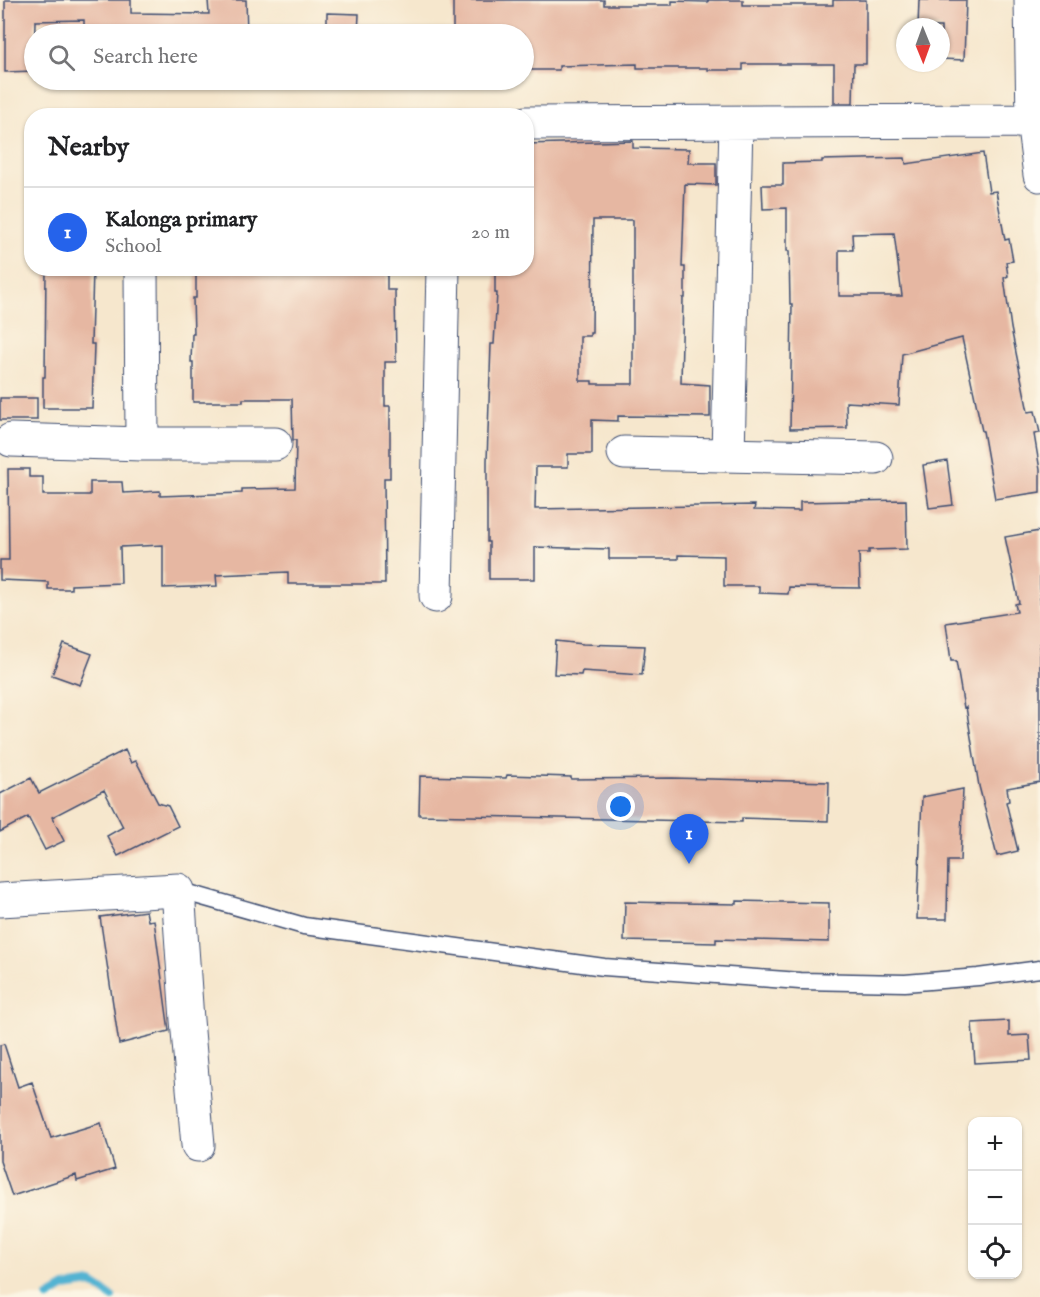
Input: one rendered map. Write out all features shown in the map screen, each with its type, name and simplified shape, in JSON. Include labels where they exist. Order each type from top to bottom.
[{"type":"street","points":[[1031,0],[1033,121],[1040,173]]},
{"type":"street","points":[[534,123],[1033,121]]},
{"type":"street","points":[[728,454],[736,123]]},
{"type":"street","points":[[141,276],[141,444]]},
{"type":"street","points":[[436,596],[443,276]]},
{"type":"street","points":[[11,440],[141,444],[275,444]]},
{"type":"street","points":[[624,453],[876,458]]},
{"type":"street","points":[[0,900],[178,890],[186,1020],[198,1146]]},
{"type":"lane","points":[[178,890],[304,926],[604,967],[800,981],[905,983],[1040,969]]},
{"type":"building","points":[[5,0],[131,0],[131,13],[209,14],[208,0],[246,0],[247,24],[84,24],[84,20],[35,21],[35,24],[24,24],[24,71],[5,72]]},
{"type":"building","points":[[604,0],[604,5],[672,5],[672,1],[743,0],[743,5],[833,5],[833,0],[866,0],[866,64],[854,64],[853,103],[834,103],[834,64],[743,64],[743,70],[637,68],[637,64],[559,66],[559,70],[534,70],[534,24],[453,24],[453,1]]},
{"type":"building","points":[[919,0],[966,0],[964,60],[950,59],[950,18],[918,18]]},
{"type":"building","points":[[327,13],[359,14],[358,24],[327,24]]},
{"type":"building","points":[[633,141],[633,148],[689,149],[688,163],[716,163],[716,185],[685,184],[682,267],[685,267],[685,298],[683,298],[681,383],[710,385],[710,417],[618,416],[618,421],[592,420],[592,454],[568,454],[568,467],[536,467],[535,509],[755,505],[754,510],[800,511],[800,502],[906,500],[907,549],[869,550],[869,553],[859,553],[860,588],[789,587],[788,594],[759,593],[759,586],[724,586],[724,556],[678,555],[678,559],[609,559],[609,549],[535,547],[535,579],[489,579],[487,461],[491,344],[494,344],[497,293],[495,293],[495,276],[534,276],[534,144]],"holes":[[[593,220],[633,220],[633,384],[592,384],[592,381],[580,381],[580,336],[590,336],[592,333]]]},
{"type":"building","points":[[983,153],[989,192],[996,191],[1005,240],[1009,239],[1013,261],[1006,262],[1008,276],[1004,278],[1011,328],[1028,412],[1035,411],[1040,433],[1034,434],[1040,470],[1040,492],[995,499],[983,431],[962,338],[902,354],[899,405],[846,402],[847,428],[790,429],[792,304],[790,304],[789,251],[787,251],[787,208],[763,209],[762,185],[783,185],[783,163],[905,158],[906,164]],"holes":[[[894,233],[902,296],[839,296],[839,250],[853,250],[852,234]]]},
{"type":"building","points":[[46,276],[93,276],[92,408],[43,408],[43,377],[45,377]]},
{"type":"building","points":[[196,276],[387,276],[387,290],[395,290],[396,362],[385,362],[385,406],[390,406],[390,478],[384,478],[385,584],[288,584],[288,572],[216,575],[217,586],[163,588],[163,545],[120,547],[121,583],[71,585],[71,589],[48,589],[48,582],[0,580],[0,560],[9,560],[8,469],[29,469],[29,477],[43,477],[43,495],[90,495],[90,482],[122,482],[123,493],[160,491],[160,496],[242,493],[242,489],[295,488],[296,440],[293,440],[292,399],[193,402],[193,362],[191,362],[192,334],[194,334],[193,298],[196,298]]},
{"type":"building","points":[[0,398],[37,398],[37,420],[0,420]]},
{"type":"building","points":[[947,461],[953,505],[929,508],[923,465]]},
{"type":"building","points":[[1040,531],[1040,782],[1007,788],[1009,801],[1006,802],[1018,851],[997,856],[979,786],[956,661],[951,661],[946,623],[1017,612],[1015,604],[1019,603],[1005,537]]},
{"type":"building","points":[[556,641],[645,646],[642,675],[582,671],[581,675],[554,674]]},
{"type":"building","points":[[64,644],[92,654],[80,685],[52,675]]},
{"type":"building","points":[[125,750],[131,763],[136,761],[158,803],[168,806],[178,826],[118,856],[107,836],[123,827],[104,790],[52,817],[64,841],[45,850],[28,817],[0,832],[0,794],[31,778],[39,793]]},
{"type":"building","points":[[507,775],[571,777],[571,779],[672,778],[829,782],[828,821],[742,818],[742,822],[419,815],[420,776],[506,778]]},
{"type":"building","points":[[963,789],[960,861],[948,861],[947,919],[917,919],[922,797]]},
{"type":"building","points":[[737,901],[829,903],[829,942],[716,939],[716,943],[624,941],[625,902],[737,904]]},
{"type":"building","points":[[146,911],[148,921],[154,920],[169,1031],[119,1044],[100,917]]},
{"type":"building","points":[[1009,1021],[1009,1036],[1029,1035],[1031,1060],[975,1063],[972,1023]]},
{"type":"building","points":[[4,1044],[18,1087],[32,1082],[51,1138],[101,1123],[115,1169],[77,1181],[76,1175],[12,1196],[0,1161],[0,1045]]},
{"type":"waterway","points":[[48,1297],[65,1287],[92,1283],[112,1297]]},
{"type":"place","name":"Kalonga primary","points":[[689,864]]}]
